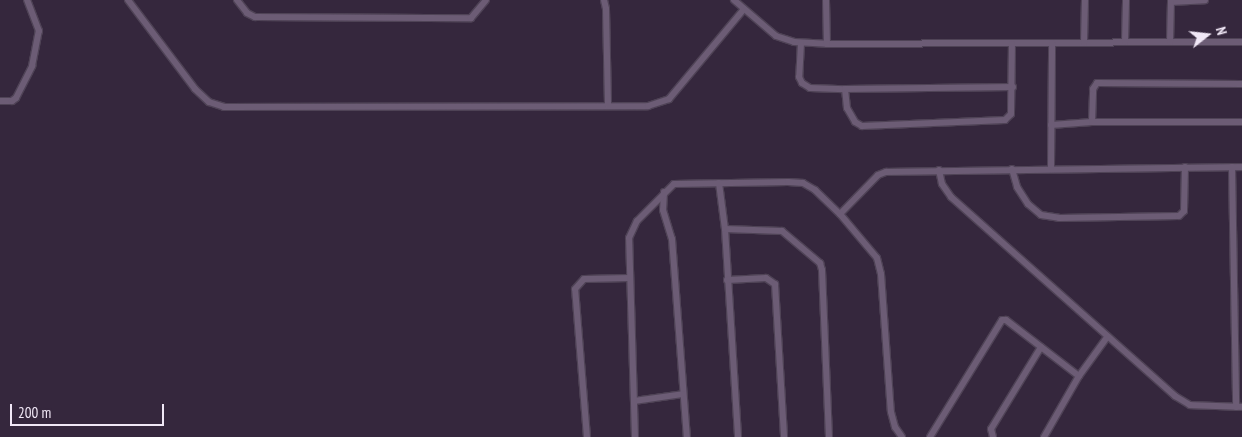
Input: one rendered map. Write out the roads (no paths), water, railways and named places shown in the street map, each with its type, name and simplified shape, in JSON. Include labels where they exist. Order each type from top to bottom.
[{"type":"street","points":[[0,101],[12,101],[16,98],[32,66],[39,31],[27,0]]},
{"type":"street","points":[[128,0],[195,89],[209,102],[224,107],[648,106],[669,98],[744,9]]},
{"type":"street","points":[[237,0],[247,13],[255,17],[470,18],[486,0]]},
{"type":"street","points":[[604,0],[606,9],[608,106]]},
{"type":"street","points":[[734,0],[776,36],[784,40],[800,43],[1242,42]]},
{"type":"street","points":[[826,0],[827,44]]},
{"type":"street","points":[[1084,42],[1085,0]]},
{"type":"street","points":[[1126,0],[1126,42]]},
{"type":"street","points":[[1170,42],[1171,1],[1205,0]]},
{"type":"street","points":[[800,43],[799,77],[802,83],[810,88],[1012,87]]},
{"type":"street","points":[[1051,168],[1052,43]]},
{"type":"street","points":[[845,89],[847,108],[855,122],[862,126],[1005,120],[1011,114],[1012,44]]},
{"type":"street","points":[[1092,122],[1093,90],[1096,83],[1242,84]]},
{"type":"street","points":[[1051,125],[1092,122],[1242,122]]},
{"type":"street","points":[[1012,168],[1017,187],[1028,204],[1040,215],[1086,217],[1179,216],[1184,211],[1185,167]]},
{"type":"street","points":[[939,170],[942,184],[951,197],[1175,396],[1190,404],[1239,407],[1234,312],[1232,167]]},
{"type":"street","points":[[840,214],[881,172],[1012,168],[1242,167]]},
{"type":"street","points":[[720,183],[725,229],[738,437]]},
{"type":"street","points":[[635,437],[629,278],[629,238],[631,230],[640,217],[674,184],[803,183],[815,190],[840,214],[873,251],[880,265],[891,412],[895,427],[902,437]]},
{"type":"street","points":[[664,192],[663,210],[672,239],[687,437]]},
{"type":"street","points":[[725,229],[782,231],[820,263],[822,270],[829,437]]},
{"type":"street","points":[[588,437],[575,289],[584,278],[629,278]]},
{"type":"street","points":[[727,280],[766,278],[775,284],[784,437]]},
{"type":"street","points":[[1234,312],[1242,312]]},
{"type":"street","points":[[930,437],[1002,320],[1006,320],[1079,376]]},
{"type":"street","points":[[1044,437],[1079,376],[1108,336]]},
{"type":"street","points":[[993,437],[991,429],[1041,347]]},
{"type":"street","points":[[634,400],[683,394]]}]
